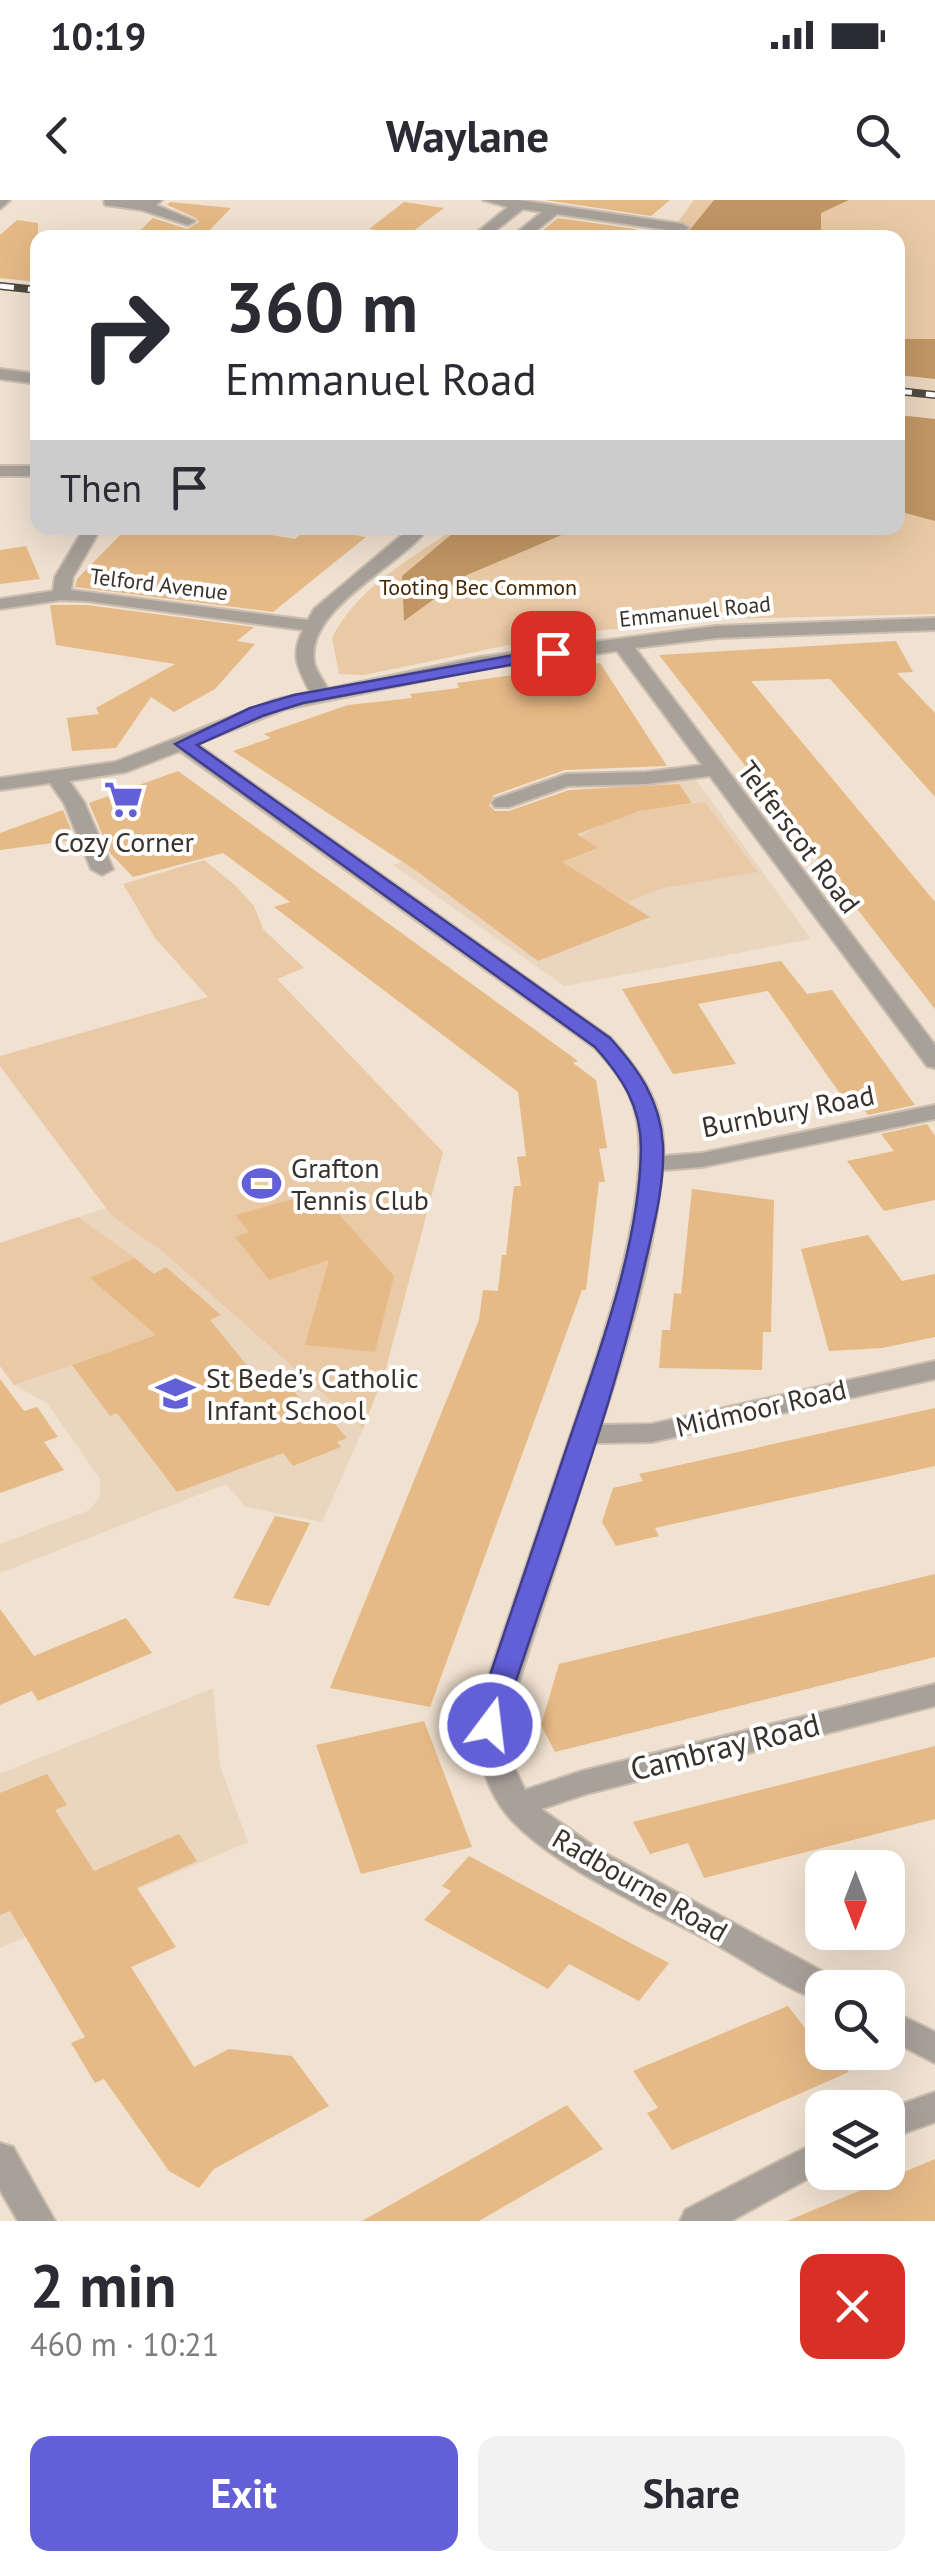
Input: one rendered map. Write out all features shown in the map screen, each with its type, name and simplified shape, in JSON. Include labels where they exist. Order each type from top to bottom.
[{"type":"street","points":[[490,200],[682,228]]},
{"type":"street","points":[[110,202],[149,203],[188,221]]},
{"type":"street","points":[[487,230],[519,205]]},
{"type":"street","points":[[527,230],[553,210]]},
{"type":"street","points":[[0,374],[30,377]]},
{"type":"street","points":[[0,471],[30,471]]},
{"type":"street","points":[[60,595],[64,577],[88,535]]},
{"type":"street","points":[[321,694],[304,663],[312,626],[321,613],[412,535]]},
{"type":"street","name":"Telford Avenue","points":[[0,604],[60,595],[312,626]]},
{"type":"street","name":"Emmanuel Road","points":[[0,784],[119,768],[256,712],[321,694],[480,663],[760,629],[935,624]]},
{"type":"street","name":"Telferscot Road","points":[[622,644],[935,1061]]},
{"type":"street","name":"Radbourne Road","points":[[184,744],[603,1043],[620,1059],[641,1093],[650,1129],[652,1164],[628,1290],[586,1434],[492,1714],[492,1745],[517,1805],[536,1824],[588,1859],[805,1979]]},
{"type":"street","points":[[502,803],[566,780],[646,778],[714,769]]},
{"type":"street","points":[[57,779],[74,802],[102,869]]},
{"type":"street","name":"Burnbury Road","points":[[652,1164],[702,1160],[935,1112]]},
{"type":"street","name":"Midmoor Road","points":[[586,1434],[652,1433],[935,1370]]},
{"type":"street","name":"Cambray Road","points":[[517,1805],[582,1783],[935,1695]]},
{"type":"street","points":[[905,2032],[935,2049]]},
{"type":"street","points":[[905,2117],[935,2106]]},
{"type":"street","points":[[0,2158],[37,2221]]},
{"type":"street","points":[[698,2221],[805,2163]]},
{"type":"shaded area","points":[[714,200],[849,200],[821,213],[821,230],[690,230]]},
{"type":"shaded area","points":[[905,339],[935,339],[935,379],[905,376]]},
{"type":"shaded area","points":[[905,376],[935,379],[935,419],[905,416]]},
{"type":"shaded area","points":[[905,416],[935,419],[935,521],[905,513]]},
{"type":"shaded area","points":[[451,535],[561,535],[467,575],[404,621],[402,576]]},
{"type":"shaded area","points":[[691,773],[811,939],[564,986],[393,865],[604,786]]},
{"type":"shaded area","name":"St Bede's Catholic Infant School","points":[[106,1208],[162,1251],[363,1429],[322,1522],[246,1507],[226,1484],[0,1573],[0,1544],[90,1510],[100,1496],[100,1479],[47,1403],[14,1385],[0,1366],[0,1243]]},
{"type":"shaded area","points":[[213,1688],[220,1766],[248,1842],[0,1948],[0,1774]]},
{"type":"green space","points":[[694,200],[935,200],[935,379],[905,376],[905,230],[677,230],[681,228],[678,222]]},
{"type":"green space","name":"Tooting Bec Common","points":[[905,416],[935,419],[935,614],[721,619],[562,634],[364,675],[339,674],[332,638],[342,620],[370,589],[445,535],[905,535]]},
{"type":"green space","points":[[705,802],[758,872],[663,888],[628,902],[622,898],[600,906],[562,862],[597,849],[581,837],[609,821]]},
{"type":"green space","name":"Grafton Tennis Club","points":[[204,860],[235,885],[254,906],[263,929],[304,968],[277,979],[443,1152],[385,1372],[363,1429],[162,1251],[112,1216],[0,1066],[0,1056],[208,997],[155,938],[123,884]]},
{"type":"green space","points":[[78,1217],[135,1258],[91,1278],[156,1335],[14,1385],[0,1366],[0,1243]]},
{"type":"building","points":[[545,200],[670,200],[651,216]]},
{"type":"building","points":[[170,202],[231,208],[210,230],[140,230],[153,218],[187,229],[199,222],[167,205]]},
{"type":"building","points":[[404,202],[444,208],[415,230],[369,229]]},
{"type":"building","points":[[558,218],[636,229],[635,230],[543,230]]},
{"type":"building","points":[[17,220],[38,223],[38,230],[30,230],[30,281],[0,278],[0,235]]},
{"type":"building","points":[[120,535],[366,537],[273,612],[75,587],[77,579]]},
{"type":"building","points":[[26,546],[40,579],[0,584],[0,550]]},
{"type":"building","points":[[50,605],[87,605],[254,627],[237,641],[255,644],[215,689],[174,712],[151,697],[116,748],[72,751],[67,718],[99,714],[96,708],[175,664],[56,645]]},
{"type":"building","points":[[896,641],[913,672],[897,673],[935,713],[935,797],[830,679],[751,681],[935,902],[935,1009],[659,655]]},
{"type":"building","points":[[600,663],[667,766],[565,770],[494,795],[489,805],[495,811],[509,811],[569,790],[679,784],[692,803],[640,811],[577,834],[598,848],[562,862],[650,917],[538,961],[418,872],[233,751],[271,738],[264,734],[348,705],[412,698],[410,694],[459,688],[457,683]]},
{"type":"building","points":[[178,771],[578,1061],[573,1063],[596,1080],[607,1148],[599,1149],[605,1182],[599,1182],[586,1290],[582,1290],[430,1707],[330,1688],[479,1320],[483,1290],[498,1291],[514,1186],[521,1186],[517,1157],[526,1156],[518,1092],[274,907],[290,902],[223,853],[133,877],[110,853],[89,803]]},
{"type":"building","points":[[63,810],[75,840],[0,850],[0,833]]},
{"type":"building","points":[[781,961],[807,994],[832,990],[915,1105],[868,1115],[858,1100],[846,1102],[768,991],[698,1004],[736,1064],[673,1074],[622,989]]},
{"type":"building","points":[[927,1124],[935,1136],[935,1200],[884,1211],[847,1161],[894,1151],[881,1134]]},
{"type":"building","points":[[692,1189],[774,1200],[771,1332],[763,1332],[762,1370],[659,1368],[662,1330],[670,1330],[674,1293],[681,1294]]},
{"type":"building","points":[[319,1192],[394,1276],[375,1352],[305,1345],[329,1260],[269,1280],[235,1237],[249,1232],[235,1215]]},
{"type":"building","points":[[868,1235],[902,1281],[935,1274],[935,1337],[882,1348],[829,1351],[801,1249]]},
{"type":"building","points":[[135,1258],[154,1274],[166,1267],[221,1315],[210,1320],[263,1385],[282,1378],[310,1410],[320,1406],[347,1438],[337,1442],[341,1447],[293,1466],[283,1453],[177,1492],[117,1413],[110,1416],[72,1365],[156,1335],[90,1278]]},
{"type":"building","points":[[0,1379],[24,1411],[37,1407],[58,1437],[44,1442],[64,1470],[0,1493]]},
{"type":"building","points":[[935,1408],[935,1466],[655,1528],[659,1536],[616,1546],[602,1522],[613,1488],[643,1481],[639,1474]]},
{"type":"building","points":[[275,1516],[310,1523],[269,1606],[233,1598]]},
{"type":"building","points":[[935,1574],[935,1657],[555,1752],[541,1725],[559,1664]]},
{"type":"building","points":[[0,1609],[34,1656],[126,1618],[152,1653],[38,1701],[32,1691],[0,1705]]},
{"type":"building","points":[[424,1721],[472,1847],[361,1874],[316,1745]]},
{"type":"building","points":[[935,1746],[935,1819],[704,1878],[688,1843],[650,1854],[633,1822]]},
{"type":"building","points":[[47,1774],[67,1805],[55,1810],[94,1871],[179,1834],[197,1861],[137,1888],[176,1947],[131,1967],[194,2067],[229,2049],[292,2056],[329,2106],[214,2169],[199,2188],[169,2171],[104,2079],[95,2083],[71,2043],[85,2037],[10,1911],[0,1915],[0,1793]]},
{"type":"building","points":[[469,1856],[669,1963],[639,2001],[569,1964],[548,1989],[424,1920],[451,1891],[442,1886]]},
{"type":"building","points":[[788,2006],[805,2028],[805,2070],[849,2072],[672,2150],[647,2113],[658,2108],[633,2071]]},
{"type":"building","points":[[567,2105],[603,2149],[479,2221],[362,2221]]},
{"type":"building","points":[[935,2159],[935,2221],[787,2221],[861,2190],[905,2190],[905,2172]]},
{"type":"railway","points":[[0,286],[30,289]]},
{"type":"railway","points":[[905,392],[935,395]]},
{"type":"place","name":"Cozy Corner","points":[[124,799]]},
{"type":"place","name":"Grafton Tennis Club","points":[[261,1184]]},
{"type":"place","name":"St Bede's Catholic Infant School","points":[[176,1394]]},
{"type":"route","points":[[490,1725],[617,1336],[646,1211],[652,1164],[647,1110],[633,1077],[603,1043],[184,744],[256,712],[300,698],[553,653]]}]
